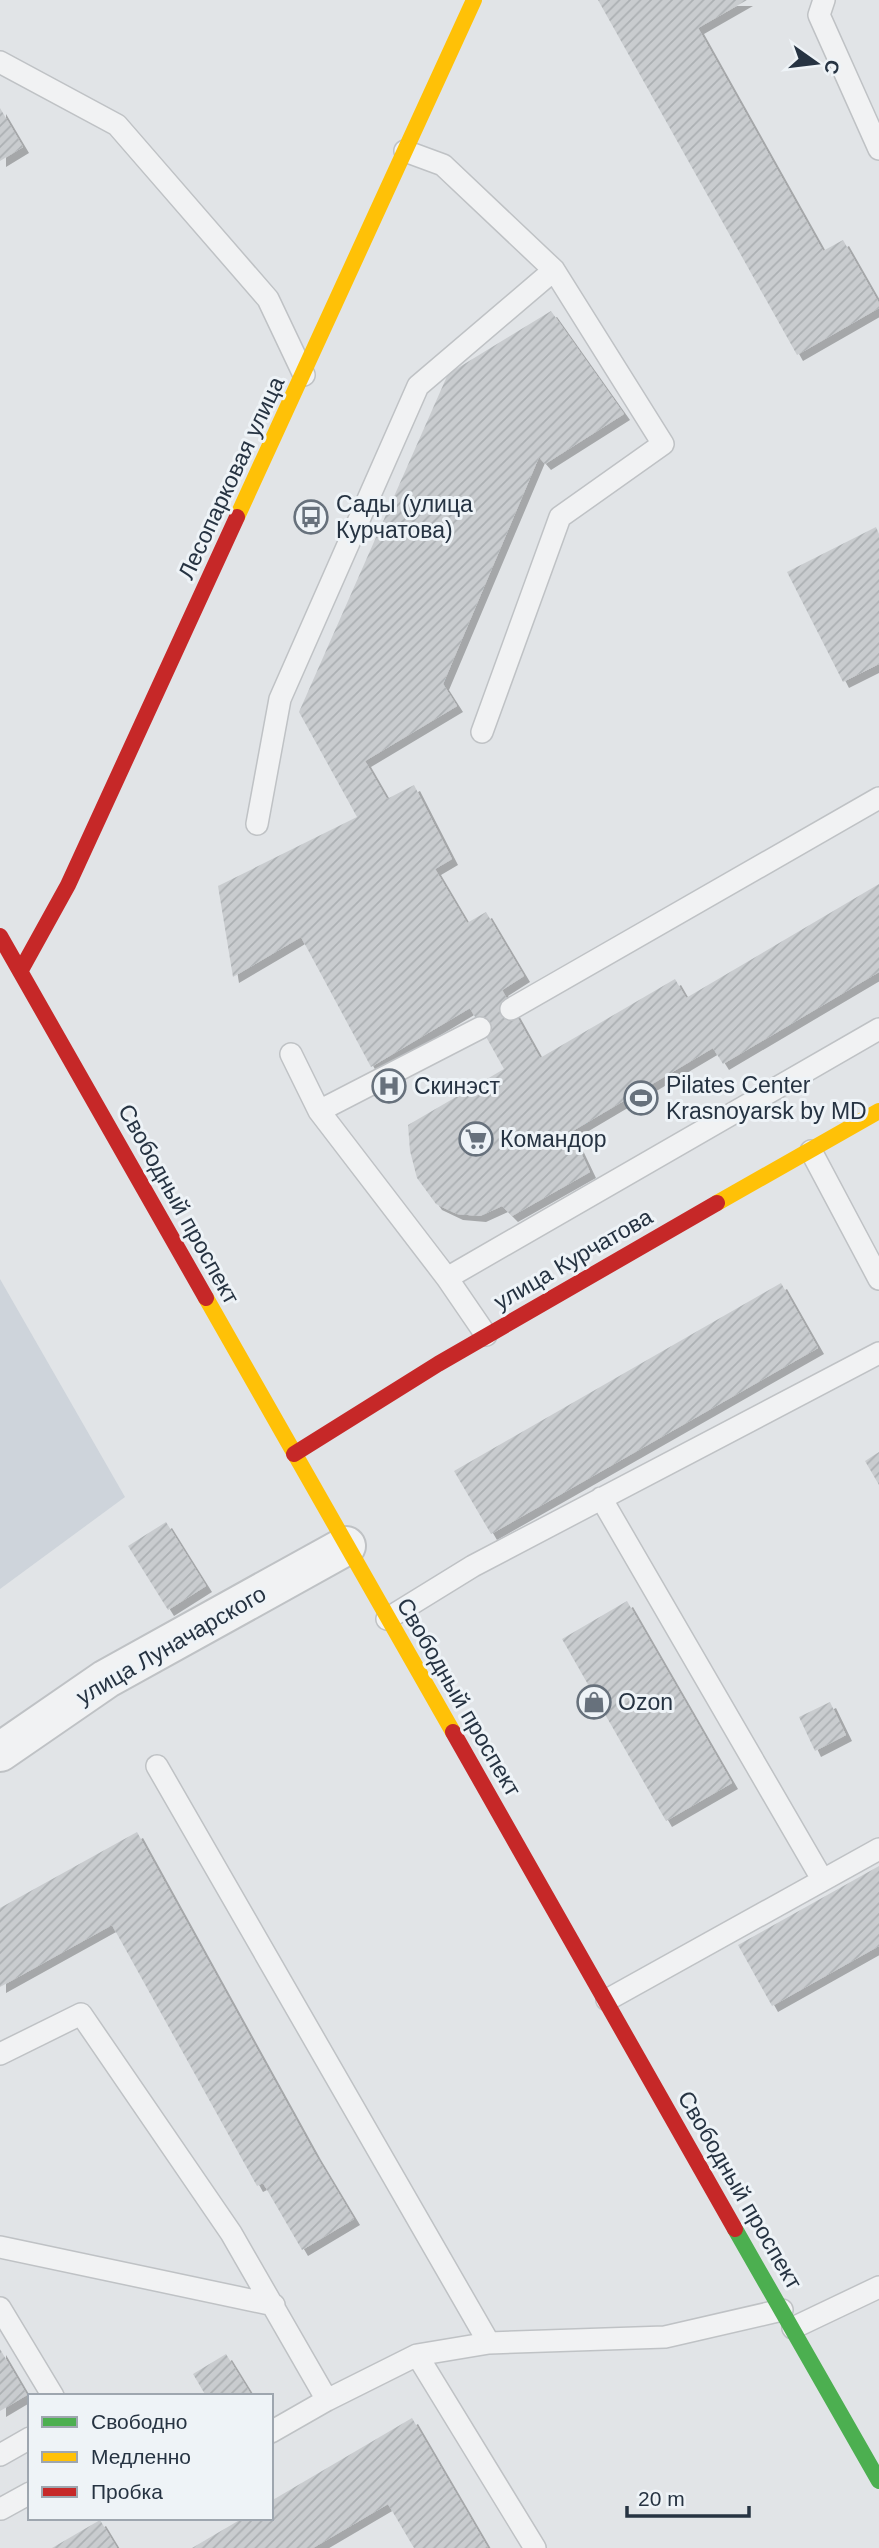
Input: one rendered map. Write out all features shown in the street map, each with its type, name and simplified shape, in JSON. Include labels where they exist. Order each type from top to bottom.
[{"type":"main road","name":"Лесопарковая улица","points":[[21,970],[68,885],[474,0]]},
{"type":"main road","name":"Свободный проспект","points":[[0,936],[879,2481]]},
{"type":"main road","name":"улица Курчатова","points":[[294,1454],[380,1398],[486,1335],[879,1111]]},
{"type":"street","name":"улица Луначарского","points":[[0,1752],[106,1679],[346,1546]]},
{"type":"lane","points":[[824,0],[819,15],[879,149]]},
{"type":"lane","points":[[0,62],[117,125],[268,299],[304,374]]},
{"type":"lane","points":[[405,151],[443,165],[554,270],[663,444],[560,517],[482,732]]},
{"type":"lane","points":[[257,824],[280,699],[418,386],[554,270]]},
{"type":"lane","points":[[511,1009],[879,798]]},
{"type":"lane","points":[[318,1111],[480,1028]]},
{"type":"lane","points":[[447,1278],[879,1029]]},
{"type":"lane","points":[[292,1054],[318,1111],[447,1278],[486,1335]]},
{"type":"lane","points":[[811,1150],[879,1279]]},
{"type":"lane","points":[[387,1619],[473,1566],[879,1353]]},
{"type":"lane","points":[[601,1498],[821,1879]]},
{"type":"lane","points":[[158,1766],[489,2343]]},
{"type":"lane","points":[[607,2000],[879,1849]]},
{"type":"lane","points":[[0,2054],[81,2014],[231,2232],[327,2400]]},
{"type":"lane","points":[[0,2247],[274,2305]]},
{"type":"lane","points":[[273,2431],[327,2400],[417,2355],[489,2343],[665,2337],[787,2319],[879,2287]]},
{"type":"lane","points":[[0,2308],[52,2394]]},
{"type":"lane","points":[[417,2355],[535,2548]]},
{"type":"lane","points":[[0,2455],[28,2439]]},
{"type":"lane","points":[[1,2509],[28,2494]]},
{"type":"shaded area","points":[[0,1279],[125,1497],[0,1589]]},
{"type":"building","points":[[598,0],[747,0],[698,28],[823,251],[843,240],[879,303],[879,308],[797,355]]},
{"type":"building","points":[[0,108],[23,147],[0,161]]},
{"type":"building","points":[[551,311],[624,414],[545,464],[539,457],[443,684],[457,706],[365,761],[387,799],[414,785],[452,859],[435,869],[467,923],[486,912],[524,976],[502,990],[540,1058],[675,979],[686,998],[879,884],[879,972],[723,1064],[713,1048],[571,1132],[590,1172],[512,1216],[502,1206],[480,1216],[457,1214],[436,1204],[417,1178],[410,1151],[408,1125],[504,1069],[470,1008],[371,1067],[301,937],[233,977],[218,886],[357,817],[299,712],[448,374]]},
{"type":"building","points":[[876,527],[879,534],[879,664],[843,682],[787,572]]},
{"type":"building","points":[[781,1283],[818,1348],[491,1534],[454,1471]]},
{"type":"building","points":[[879,1452],[879,1485],[865,1461]]},
{"type":"building","points":[[166,1522],[206,1586],[168,1610],[128,1546]]},
{"type":"building","points":[[627,1601],[732,1783],[666,1821],[562,1639]]},
{"type":"building","points":[[830,1702],[846,1735],[815,1751],[799,1717]]},
{"type":"building","points":[[137,1832],[315,2154],[354,2219],[302,2250],[263,2183],[257,2186],[112,1925],[0,1987],[0,1908]]},
{"type":"building","points":[[879,1866],[879,1946],[772,2006],[738,1945]]},
{"type":"building","points":[[0,2349],[27,2395],[0,2411]]},
{"type":"building","points":[[226,2354],[251,2394],[205,2394],[193,2374]]},
{"type":"building","points":[[412,2418],[488,2548],[414,2548],[388,2504],[313,2548],[192,2548],[240,2520],[273,2520],[273,2500]]},
{"type":"building","points":[[100,2520],[117,2548],[52,2548]]},
{"type":"traffic: fast","points":[[735,2229],[879,2481]]},
{"type":"traffic: slow","points":[[237,517],[474,0]]},
{"type":"traffic: slow","points":[[717,1203],[879,1111]]},
{"type":"traffic: slow","points":[[206,1298],[453,1732]]},
{"type":"traffic: jam","points":[[21,970],[68,885],[237,517]]},
{"type":"traffic: jam","points":[[0,936],[206,1298]]},
{"type":"traffic: jam","points":[[294,1454],[438,1364],[717,1203]]},
{"type":"traffic: jam","points":[[453,1732],[735,2229]]},
{"type":"place","name":"Сады (улица Курчатова)","points":[[311,517]]},
{"type":"place","name":"Скинэст","points":[[389,1086]]},
{"type":"place","name":"Pilates Center Krasnoyarsk by MD","points":[[641,1098]]},
{"type":"place","name":"Командор","points":[[476,1139]]},
{"type":"place","name":"Ozon","points":[[594,1702]]}]
